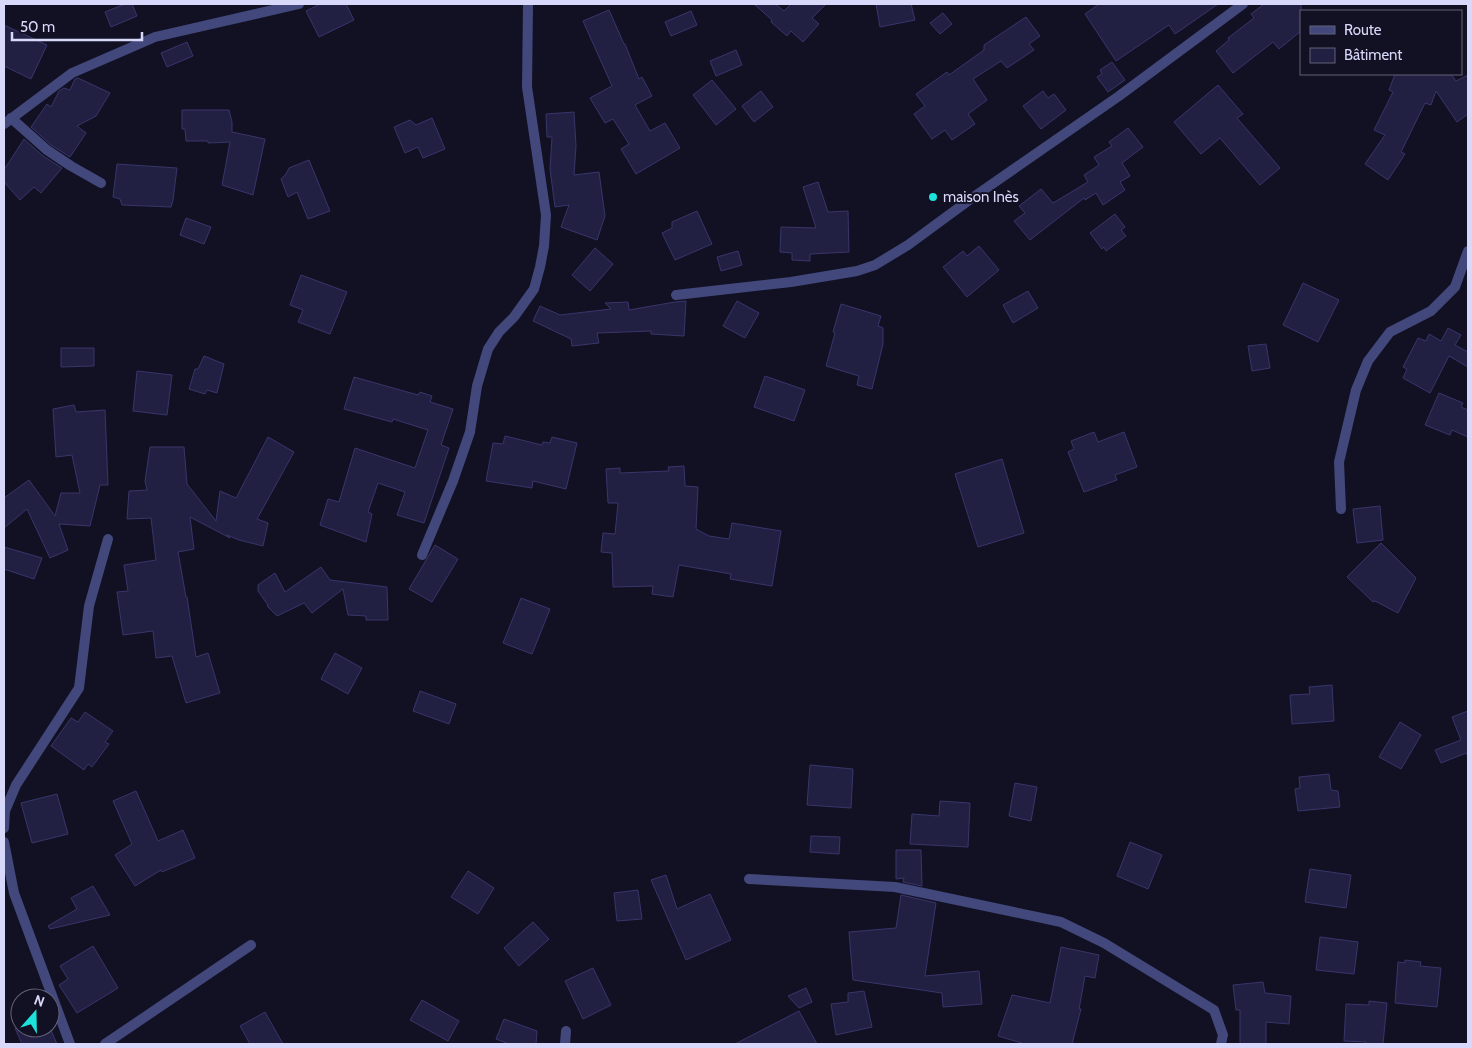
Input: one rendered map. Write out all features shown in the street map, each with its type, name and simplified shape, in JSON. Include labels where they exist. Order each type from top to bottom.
[{"type":"street","points":[[101,183],[70,166],[8,121],[72,73],[155,37],[299,4]]},
{"type":"street","points":[[422,555],[453,481],[470,432],[477,386],[488,349],[499,332],[514,317],[534,289],[540,267],[544,246],[546,215],[527,87],[528,4]]},
{"type":"street","points":[[676,295],[791,282],[857,271],[875,265],[908,245],[1119,96],[1242,4]]},
{"type":"street","points":[[1341,509],[1339,462],[1356,390],[1368,361],[1390,332],[1431,311],[1455,287],[1468,251]]},
{"type":"street","points":[[4,828],[5,811],[16,784],[79,688],[89,606],[108,539]]},
{"type":"street","points":[[4,842],[14,893],[70,1044]]},
{"type":"street","points":[[748,879],[895,887],[1061,922],[1104,943],[1214,1010],[1223,1035],[1221,1044]]},
{"type":"street","points":[[105,1044],[251,945]]},
{"type":"street","points":[[565,1044],[566,1031]]},
{"type":"building","points":[[125,4],[132,4],[137,16],[111,27],[105,12]]},
{"type":"building","points":[[320,4],[346,4],[354,20],[319,37],[306,11]]},
{"type":"building","points":[[754,4],[775,4],[784,11],[791,4],[826,4],[812,18],[819,24],[803,42],[791,31],[787,36]]},
{"type":"building","points":[[876,4],[911,4],[915,20],[880,27]]},
{"type":"building","points":[[1099,4],[1218,4],[1175,34],[1169,25],[1116,61],[1085,14]]},
{"type":"building","points":[[1264,4],[1301,4],[1300,32],[1279,49],[1273,42],[1233,73],[1216,51],[1229,40],[1228,38],[1254,18],[1251,14]]},
{"type":"building","points":[[609,10],[639,79],[642,77],[652,96],[635,105],[650,131],[665,123],[680,148],[636,174],[621,149],[629,144],[613,119],[605,123],[590,98],[612,86],[583,21]]},
{"type":"building","points":[[691,11],[697,25],[671,36],[665,22]]},
{"type":"building","points":[[943,13],[952,24],[940,34],[930,23]]},
{"type":"building","points":[[1026,17],[1040,36],[1029,44],[1034,50],[1007,68],[1001,61],[973,79],[987,100],[968,114],[975,124],[952,140],[945,130],[932,139],[914,114],[925,106],[916,94],[947,72],[949,75],[984,50],[984,45]]},
{"type":"building","points":[[4,25],[47,45],[31,79],[4,66]]},
{"type":"building","points":[[187,42],[193,56],[167,67],[161,53]]},
{"type":"building","points":[[736,50],[742,65],[716,76],[710,61]]},
{"type":"building","points":[[1112,62],[1125,80],[1108,92],[1097,77],[1102,74],[1100,70]]},
{"type":"building","points":[[1395,75],[1452,75],[1456,81],[1468,75],[1468,114],[1457,122],[1436,91],[1431,105],[1425,103],[1401,152],[1405,154],[1388,180],[1365,164],[1385,135],[1374,130],[1393,92],[1389,90]]},
{"type":"building","points":[[78,78],[110,93],[96,116],[77,126],[86,133],[70,157],[51,145],[31,127],[47,104],[51,107],[59,91],[64,88],[70,90],[75,79]]},
{"type":"building","points":[[712,80],[736,109],[716,125],[693,95]]},
{"type":"building","points":[[1218,85],[1243,114],[1237,118],[1280,168],[1260,185],[1220,138],[1201,154],[1174,122]]},
{"type":"building","points":[[761,91],[773,107],[754,122],[742,106]]},
{"type":"building","points":[[1043,91],[1048,98],[1054,94],[1066,110],[1041,129],[1023,106]]},
{"type":"building","points":[[182,110],[229,110],[232,132],[265,139],[253,195],[222,185],[230,142],[186,141],[185,129],[182,129]]},
{"type":"building","points":[[574,112],[576,146],[574,175],[599,172],[605,216],[597,240],[561,227],[569,205],[555,207],[550,169],[552,137],[547,137],[546,114]]},
{"type":"building","points":[[432,118],[445,149],[423,158],[418,147],[405,153],[394,127],[410,120],[416,125]]},
{"type":"building","points":[[1128,128],[1143,147],[1122,163],[1130,176],[1120,182],[1125,190],[1103,205],[1096,193],[1085,200],[1084,198],[1030,240],[1014,221],[1025,213],[1019,206],[1041,189],[1053,203],[1088,182],[1084,175],[1099,165],[1094,157],[1112,146],[1109,142]]},
{"type":"building","points":[[24,139],[43,156],[62,168],[41,193],[34,187],[20,200],[4,182],[4,170]]},
{"type":"building","points":[[309,160],[330,211],[308,219],[297,192],[288,197],[281,179],[289,168]]},
{"type":"building","points":[[117,164],[177,168],[171,207],[122,205],[120,199],[113,197]]},
{"type":"building","points":[[818,182],[828,212],[848,211],[849,252],[810,254],[810,261],[792,260],[792,253],[780,252],[781,227],[816,228],[803,187]]},
{"type":"building","points":[[697,211],[712,244],[675,260],[662,233],[672,228],[672,222]]},
{"type":"building","points":[[1115,214],[1125,227],[1121,230],[1126,236],[1106,251],[1104,247],[1102,249],[1090,233]]},
{"type":"building","points":[[186,218],[211,227],[204,244],[180,235]]},
{"type":"building","points":[[979,246],[999,270],[967,297],[943,267],[963,251],[967,256]]},
{"type":"building","points":[[595,248],[613,264],[590,291],[572,275]]},
{"type":"building","points":[[738,251],[742,265],[721,271],[717,257]]},
{"type":"building","points":[[301,275],[347,292],[330,334],[298,322],[303,310],[290,305]]},
{"type":"building","points":[[1303,283],[1339,300],[1318,342],[1283,325]]},
{"type":"building","points":[[1028,291],[1038,308],[1013,323],[1003,305]]},
{"type":"building","points":[[686,301],[684,336],[651,334],[651,331],[597,333],[599,343],[572,346],[571,339],[533,321],[540,306],[560,315],[611,309],[605,303],[628,302],[629,310]]},
{"type":"building","points":[[737,301],[759,313],[745,338],[723,326]]},
{"type":"building","points":[[841,304],[881,316],[878,326],[883,328],[883,344],[872,389],[857,385],[859,376],[826,366]]},
{"type":"building","points":[[1448,328],[1461,335],[1455,345],[1468,352],[1468,367],[1449,356],[1430,393],[1403,378],[1407,369],[1403,367],[1418,338],[1426,341],[1429,334],[1441,341]]},
{"type":"building","points":[[1266,344],[1270,368],[1252,371],[1248,346]]},
{"type":"building","points":[[61,348],[94,348],[94,366],[61,367]]},
{"type":"building","points":[[204,356],[224,364],[217,393],[207,390],[205,394],[189,389],[195,369],[198,369]]},
{"type":"building","points":[[137,371],[172,375],[167,415],[133,411]]},
{"type":"building","points":[[765,376],[805,390],[794,421],[754,407]]},
{"type":"building","points":[[354,377],[418,395],[420,392],[432,396],[430,402],[453,409],[441,445],[449,448],[424,523],[397,515],[405,492],[378,483],[368,512],[372,514],[366,542],[320,525],[328,499],[339,502],[355,448],[415,468],[428,430],[393,419],[392,422],[344,409]]},
{"type":"building","points":[[1439,393],[1463,403],[1461,407],[1468,410],[1468,437],[1452,430],[1450,435],[1425,425]]},
{"type":"building","points":[[74,405],[76,412],[105,410],[108,485],[100,485],[90,526],[59,524],[68,550],[50,558],[27,509],[4,528],[4,498],[29,480],[55,516],[61,493],[80,493],[72,455],[56,457],[53,409]]},
{"type":"building","points":[[1094,432],[1098,442],[1124,432],[1137,467],[1115,475],[1117,480],[1084,492],[1068,452],[1074,449],[1071,441]]},
{"type":"building","points":[[505,436],[542,445],[543,442],[550,443],[552,437],[577,443],[566,489],[533,481],[532,488],[486,481],[493,443],[503,444]]},
{"type":"building","points":[[268,437],[294,452],[257,519],[268,523],[263,546],[227,535],[230,538],[190,517],[194,549],[178,552],[196,657],[208,653],[220,693],[186,703],[172,656],[156,658],[153,631],[123,635],[117,592],[128,591],[124,565],[156,560],[151,518],[127,519],[129,491],[147,490],[145,481],[150,447],[184,447],[187,484],[216,521],[220,491],[236,498]]},
{"type":"building","points":[[1002,459],[1024,533],[978,547],[955,474]]},
{"type":"building","points":[[684,466],[685,486],[698,487],[696,529],[709,536],[729,539],[732,523],[781,531],[772,586],[730,579],[731,574],[679,565],[673,597],[652,594],[653,586],[613,587],[612,553],[601,552],[603,533],[615,534],[618,503],[608,503],[606,469],[620,468],[620,473],[669,471],[668,467]]},
{"type":"building","points":[[1380,506],[1383,540],[1357,543],[1353,509]]},
{"type":"building","points":[[1381,543],[1416,578],[1398,613],[1375,601],[1373,602],[1347,577]]},
{"type":"building","points":[[435,545],[458,559],[432,602],[409,589]]},
{"type":"building","points":[[4,547],[42,558],[34,579],[4,569]]},
{"type":"building","points":[[321,567],[330,580],[387,587],[388,620],[366,620],[366,616],[348,615],[343,589],[312,613],[304,603],[277,616],[267,606],[258,591],[258,585],[275,573],[285,592]]},
{"type":"building","points":[[521,598],[550,609],[532,654],[503,643]]},
{"type":"building","points":[[335,653],[362,668],[348,694],[321,679]]},
{"type":"building","points":[[1332,685],[1334,721],[1292,724],[1290,695],[1310,694],[1309,687]]},
{"type":"building","points":[[420,691],[456,704],[449,724],[413,711]]},
{"type":"building","points":[[1468,711],[1468,756],[1466,753],[1441,763],[1435,750],[1461,740],[1452,717]]},
{"type":"building","points":[[85,712],[113,731],[105,742],[109,744],[92,767],[88,764],[84,770],[51,746],[71,718],[78,722]]},
{"type":"building","points":[[1400,722],[1421,735],[1401,769],[1379,757]]},
{"type":"building","points":[[810,765],[853,769],[851,808],[807,805]]},
{"type":"building","points":[[1329,774],[1331,790],[1338,791],[1340,807],[1298,811],[1295,789],[1300,788],[1299,777]]},
{"type":"building","points":[[1015,783],[1037,787],[1031,821],[1009,816]]},
{"type":"building","points":[[136,791],[158,841],[183,830],[195,858],[162,872],[161,870],[135,886],[115,855],[132,844],[113,801]]},
{"type":"building","points":[[57,794],[68,834],[32,843],[21,803]]},
{"type":"building","points":[[940,801],[970,803],[968,847],[910,844],[912,814],[939,816]]},
{"type":"building","points":[[811,836],[840,837],[839,854],[810,852]]},
{"type":"building","points":[[1130,842],[1162,855],[1148,889],[1117,876]]},
{"type":"building","points":[[896,850],[921,850],[922,886],[903,882],[904,878],[896,879]]},
{"type":"building","points":[[1310,869],[1351,875],[1346,908],[1305,902]]},
{"type":"building","points":[[468,871],[494,888],[478,914],[451,897]]},
{"type":"building","points":[[666,875],[677,909],[710,894],[731,940],[686,960],[651,880]]},
{"type":"building","points":[[93,886],[110,915],[50,929],[48,926],[77,909],[71,898]]},
{"type":"building","points":[[638,890],[642,919],[617,921],[614,893]]},
{"type":"building","points":[[901,895],[936,903],[925,976],[979,971],[982,1004],[943,1007],[942,993],[853,980],[849,932],[896,928]]},
{"type":"building","points":[[533,922],[549,939],[519,966],[504,948]]},
{"type":"building","points":[[1320,937],[1358,942],[1354,974],[1316,970]]},
{"type":"building","points":[[93,946],[118,988],[77,1013],[59,985],[68,979],[60,966]]},
{"type":"building","points":[[1061,947],[1099,955],[1095,978],[1085,976],[1079,1009],[1081,1009],[1072,1044],[1025,1044],[998,1036],[1012,995],[1050,1003]]},
{"type":"building","points":[[1405,960],[1421,962],[1420,966],[1441,968],[1437,1007],[1395,1003],[1398,962],[1405,963]]},
{"type":"building","points":[[593,968],[611,1005],[583,1019],[565,981]]},
{"type":"building","points":[[1263,982],[1265,993],[1291,996],[1289,1024],[1266,1022],[1266,1044],[1240,1044],[1240,1010],[1236,1010],[1233,985]]},
{"type":"building","points":[[806,988],[812,1002],[799,1008],[788,996]]},
{"type":"building","points":[[864,991],[872,1027],[836,1035],[831,1004],[848,1002],[848,993]]},
{"type":"building","points":[[422,1000],[459,1021],[448,1041],[410,1020]]},
{"type":"building","points":[[1369,1001],[1387,1003],[1383,1044],[1344,1041],[1346,1004],[1369,1005]]},
{"type":"building","points":[[799,1011],[817,1044],[735,1044]]},
{"type":"building","points":[[265,1012],[283,1044],[250,1044],[240,1026]]},
{"type":"building","points":[[504,1019],[537,1031],[536,1044],[509,1044],[496,1039]]},
{"type":"building","points":[[19,1038],[54,1038],[57,1044],[22,1044]]},
{"type":"place","name":"maison Inès","points":[[933,197]]}]
